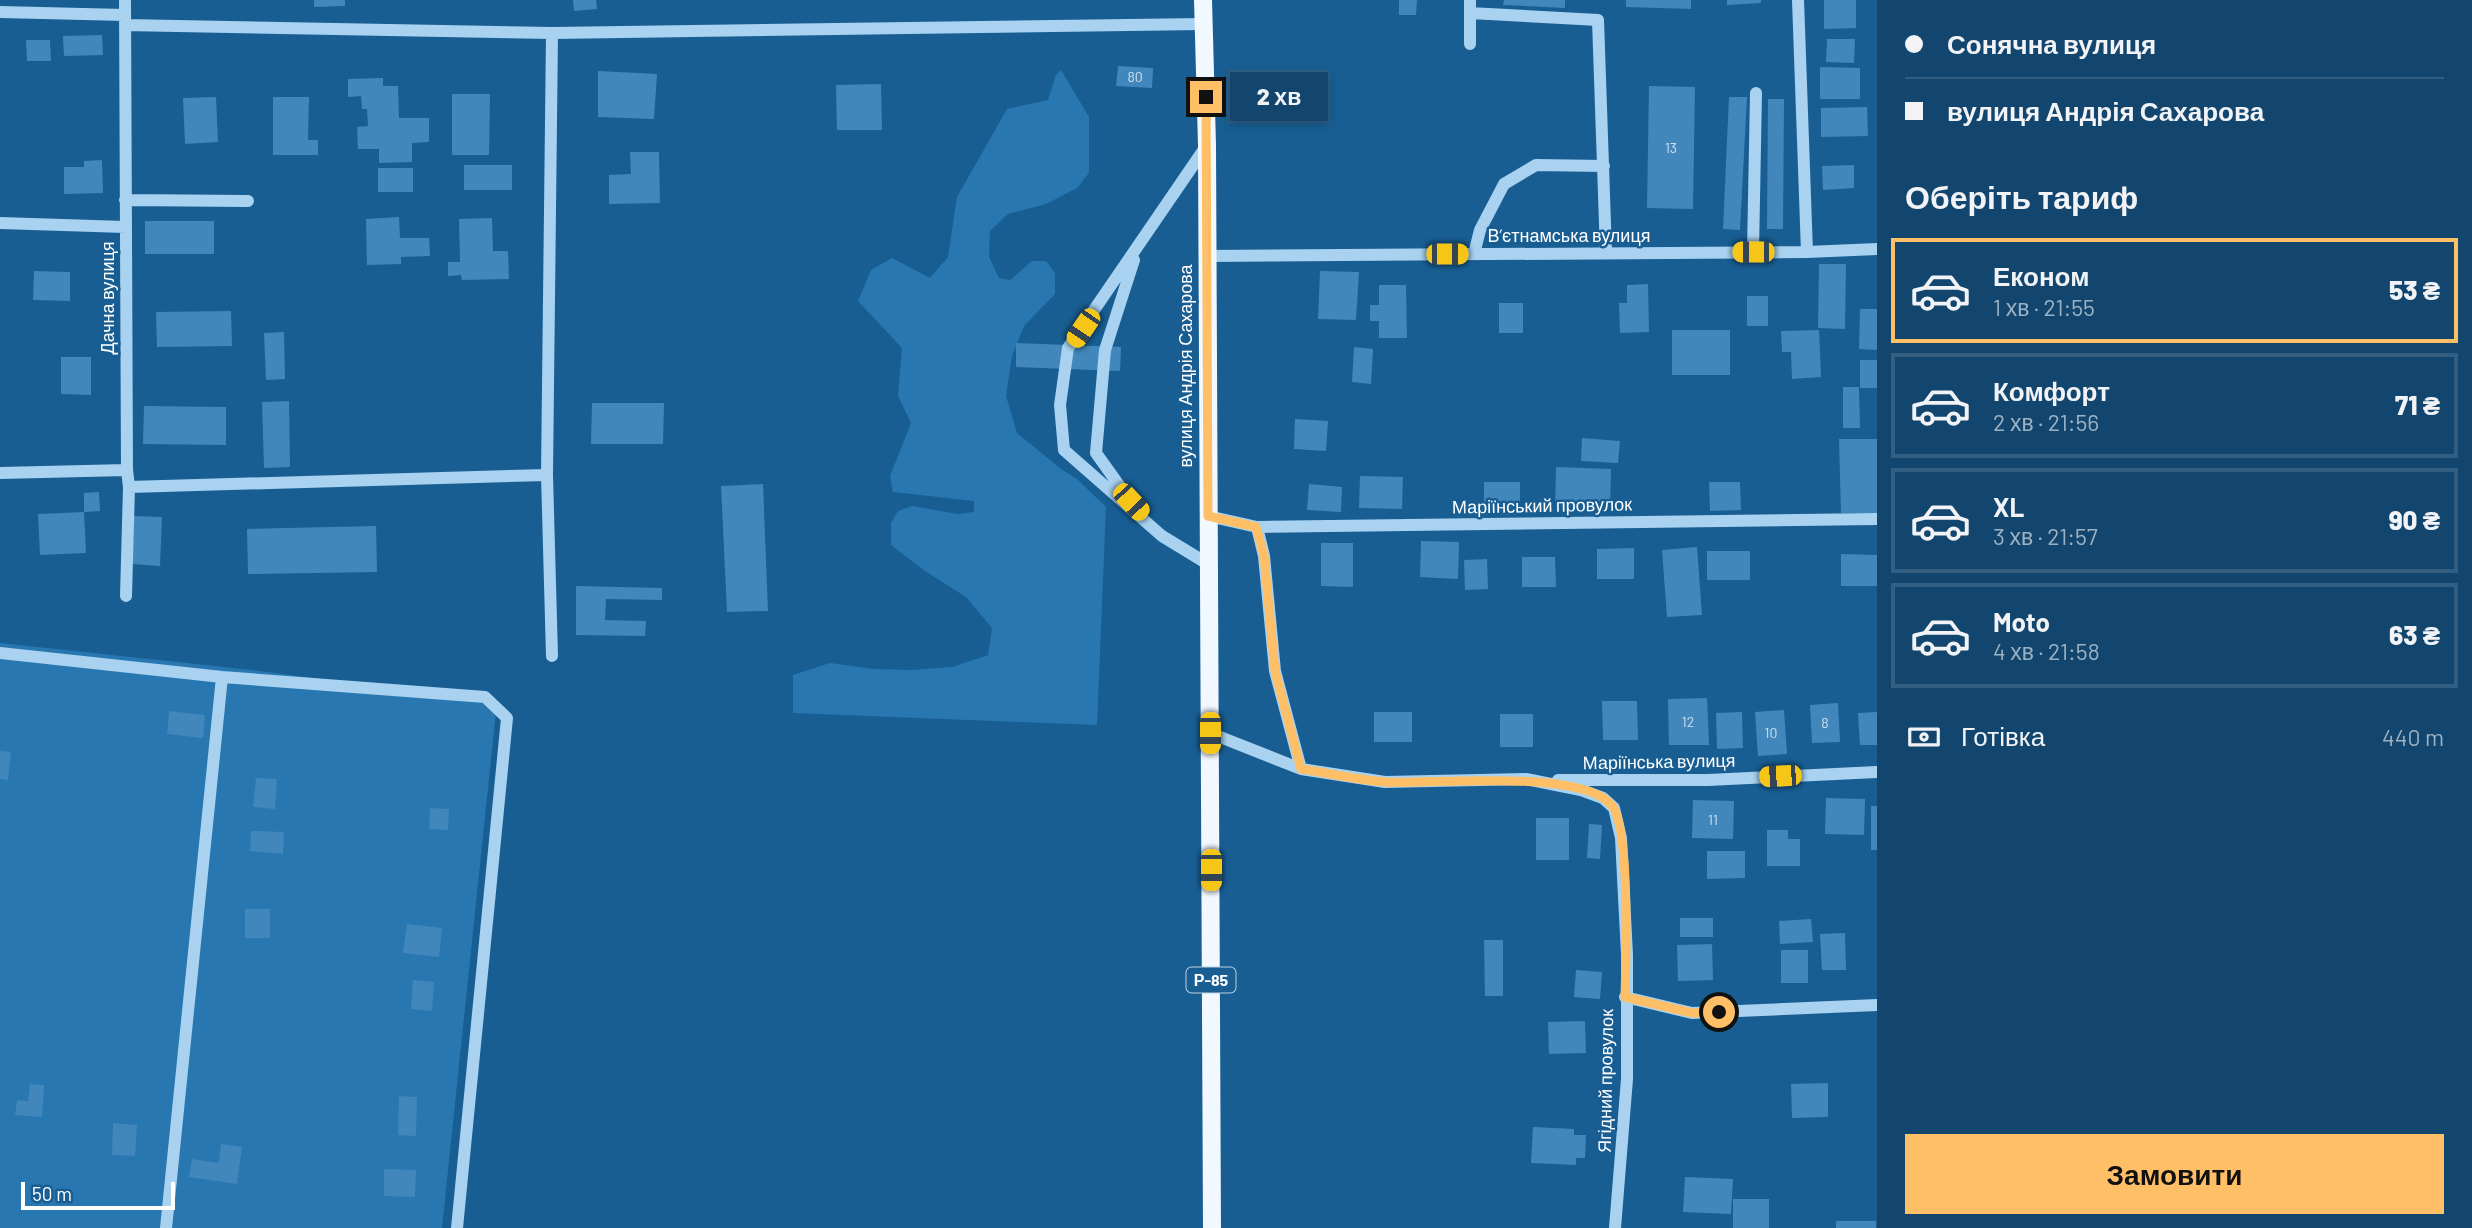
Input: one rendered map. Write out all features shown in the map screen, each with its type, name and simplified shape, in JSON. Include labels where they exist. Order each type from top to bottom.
[{"type":"main road","name":"вулиця Андрія Сахарова","points":[[1203,0],[1207,145],[1210,733]]},
{"type":"main road","name":"Р-85","points":[[1210,733],[1212,1228]]},
{"type":"street","name":"Дачна вулиця","points":[[125,0],[127,470],[130,487],[127,596]]},
{"type":"street","points":[[1798,0],[1807,252]]},
{"type":"street","points":[[1470,44],[1470,6],[1598,20],[1606,253]]},
{"type":"street","points":[[0,12],[125,20],[552,33],[1203,24]]},
{"type":"street","points":[[552,33],[547,475],[552,656]]},
{"type":"street","points":[[1753,252],[1756,93]]},
{"type":"street","points":[[1207,145],[1069,348],[1060,405],[1064,450],[1162,536],[1208,564]]},
{"type":"street","points":[[1474,254],[1480,230],[1504,184],[1536,165],[1604,166]]},
{"type":"street","points":[[125,200],[248,201]]},
{"type":"street","points":[[0,223],[125,227]]},
{"type":"street","points":[[1139,245],[1105,350],[1096,453],[1131,502],[1162,536]]},
{"type":"street","name":"Вʼєтнамська вулиця","points":[[1206,256],[1807,252],[1877,249]]},
{"type":"street","points":[[0,473],[127,470]]},
{"type":"street","points":[[130,487],[547,475]]},
{"type":"street","name":"Маріїнський провулок","points":[[1208,516],[1256,527],[1877,519]]},
{"type":"street","points":[[1256,527],[1264,556],[1275,671],[1301,769]]},
{"type":"street","points":[[0,653],[222,677],[485,697],[507,718],[457,1228]]},
{"type":"street","points":[[166,1228],[222,677]]},
{"type":"street","name":"Ягідний провулок","points":[[1210,733],[1301,769],[1385,782],[1526,779],[1581,790],[1603,798],[1614,808],[1621,838],[1627,955],[1627,1079],[1615,1228]]},
{"type":"street","name":"Маріїнська вулиця","points":[[1526,779],[1708,780],[1877,772]]},
{"type":"street","points":[[1625,997],[1692,1013],[1877,1004]]},
{"type":"shaded area","points":[[1061,70],[1089,117],[1089,173],[1077,188],[1046,204],[1008,214],[990,231],[989,257],[999,278],[1010,280],[1032,261],[1046,261],[1055,273],[1055,294],[1024,326],[1012,356],[1006,396],[1017,433],[1077,479],[1106,507],[1097,725],[793,713],[793,675],[830,663],[873,669],[912,670],[952,667],[988,655],[992,628],[966,597],[891,545],[891,523],[898,511],[912,506],[957,514],[974,512],[974,501],[893,492],[890,476],[911,423],[898,396],[902,348],[858,301],[871,270],[892,258],[930,278],[948,257],[957,197],[1007,109],[1048,100],[1056,75]]},
{"type":"shaded area","points":[[0,643],[252,670],[497,702],[442,1228],[0,1228]]},
{"type":"building","points":[[314,0],[345,0],[345,6],[314,7]]},
{"type":"building","points":[[573,0],[596,0],[597,9],[574,11]]},
{"type":"building","points":[[1399,0],[1417,0],[1416,15],[1399,15]]},
{"type":"building","points":[[1504,0],[1565,0],[1565,8],[1503,5]]},
{"type":"building","points":[[1626,0],[1691,0],[1691,9],[1626,7]]},
{"type":"building","points":[[1727,0],[1761,0],[1761,3],[1727,5]]},
{"type":"building","points":[[1824,0],[1856,0],[1856,28],[1824,29]]},
{"type":"building","points":[[102,35],[103,55],[64,56],[63,36]]},
{"type":"building","points":[[1827,39],[1855,39],[1854,63],[1826,62]]},
{"type":"building","points":[[26,40],[50,40],[51,61],[27,61]]},
{"type":"building","points":[[1118,66],[1153,68],[1152,88],[1116,86]]},
{"type":"building","points":[[1820,67],[1860,68],[1860,99],[1820,99]]},
{"type":"building","points":[[598,71],[657,74],[654,119],[598,117]]},
{"type":"building","points":[[383,78],[383,86],[398,86],[399,118],[429,118],[429,142],[412,143],[412,162],[379,163],[379,149],[358,149],[357,127],[368,126],[367,109],[362,109],[361,96],[348,97],[348,79]]},
{"type":"building","points":[[881,84],[882,130],[837,130],[836,85]]},
{"type":"building","points":[[1649,86],[1695,87],[1693,209],[1647,208]]},
{"type":"building","points":[[452,94],[490,94],[489,155],[452,155]]},
{"type":"building","points":[[216,97],[218,142],[185,144],[183,98]]},
{"type":"building","points":[[273,97],[309,97],[308,140],[318,140],[318,155],[273,155]]},
{"type":"building","points":[[1729,97],[1747,97],[1740,230],[1723,229]]},
{"type":"building","points":[[1768,99],[1784,99],[1783,229],[1767,229]]},
{"type":"building","points":[[1867,107],[1868,136],[1821,137],[1821,108]]},
{"type":"building","points":[[630,152],[659,152],[660,203],[609,204],[609,175],[631,174]]},
{"type":"building","points":[[102,160],[103,193],[64,194],[64,167],[84,167],[84,161]]},
{"type":"building","points":[[464,165],[512,165],[512,190],[464,190]]},
{"type":"building","points":[[1854,165],[1854,188],[1823,190],[1822,166]]},
{"type":"building","points":[[378,168],[413,168],[413,192],[378,192]]},
{"type":"building","points":[[399,217],[400,238],[429,238],[430,256],[401,257],[401,264],[367,265],[366,219]]},
{"type":"building","points":[[492,218],[493,251],[508,251],[509,279],[462,280],[461,275],[448,276],[448,262],[460,262],[459,219]]},
{"type":"building","points":[[145,221],[214,221],[214,254],[145,254]]},
{"type":"building","points":[[1819,264],[1846,264],[1845,329],[1818,328]]},
{"type":"building","points":[[34,271],[70,272],[70,301],[33,300]]},
{"type":"building","points":[[1320,271],[1359,272],[1356,320],[1318,319]]},
{"type":"building","points":[[1648,284],[1649,332],[1620,333],[1619,303],[1627,303],[1627,285]]},
{"type":"building","points":[[1379,285],[1406,285],[1407,338],[1379,338],[1379,321],[1370,321],[1370,305],[1379,305]]},
{"type":"building","points":[[1747,296],[1768,296],[1768,326],[1747,326]]},
{"type":"building","points":[[1499,303],[1523,303],[1523,333],[1499,333]]},
{"type":"building","points":[[1860,309],[1877,309],[1877,350],[1859,349]]},
{"type":"building","points":[[231,311],[232,346],[157,347],[156,312]]},
{"type":"building","points":[[1672,330],[1730,330],[1730,375],[1672,375]]},
{"type":"building","points":[[1819,330],[1821,377],[1792,379],[1791,352],[1782,352],[1781,331]]},
{"type":"building","points":[[284,332],[285,379],[266,380],[264,333]]},
{"type":"building","points":[[1016,343],[1121,347],[1120,371],[1016,367]]},
{"type":"building","points":[[1354,347],[1373,349],[1371,384],[1352,382]]},
{"type":"building","points":[[61,357],[91,357],[91,395],[61,394]]},
{"type":"building","points":[[1860,360],[1877,360],[1877,388],[1860,388]]},
{"type":"building","points":[[1843,387],[1859,387],[1860,428],[1843,428]]},
{"type":"building","points":[[289,401],[290,467],[264,468],[262,402]]},
{"type":"building","points":[[592,403],[664,403],[663,444],[591,444]]},
{"type":"building","points":[[144,406],[226,407],[226,445],[143,444]]},
{"type":"building","points":[[1295,419],[1328,421],[1326,451],[1294,449]]},
{"type":"building","points":[[1582,438],[1620,441],[1618,463],[1581,461]]},
{"type":"building","points":[[1839,439],[1877,439],[1877,513],[1841,513]]},
{"type":"building","points":[[1556,467],[1611,469],[1610,511],[1555,509]]},
{"type":"building","points":[[1360,476],[1403,477],[1402,509],[1359,508]]},
{"type":"building","points":[[1484,482],[1520,482],[1520,515],[1484,515]]},
{"type":"building","points":[[1709,482],[1740,482],[1741,510],[1710,511]]},
{"type":"building","points":[[763,484],[768,611],[727,612],[721,486]]},
{"type":"building","points":[[1309,484],[1342,487],[1341,512],[1307,510]]},
{"type":"building","points":[[99,492],[100,511],[84,512],[84,493]]},
{"type":"building","points":[[84,512],[86,553],[40,555],[38,514]]},
{"type":"building","points":[[134,516],[162,517],[160,566],[132,564]]},
{"type":"building","points":[[376,526],[377,572],[248,574],[247,529]]},
{"type":"building","points":[[1421,541],[1459,542],[1458,579],[1420,577]]},
{"type":"building","points":[[1321,543],[1353,543],[1353,587],[1321,586]]},
{"type":"building","points":[[1697,547],[1702,615],[1667,617],[1662,550]]},
{"type":"building","points":[[1634,548],[1634,579],[1597,579],[1597,549]]},
{"type":"building","points":[[1707,551],[1750,551],[1750,580],[1707,580]]},
{"type":"building","points":[[1841,554],[1877,555],[1877,586],[1841,586]]},
{"type":"building","points":[[1522,557],[1555,557],[1556,587],[1522,587]]},
{"type":"building","points":[[1487,559],[1488,589],[1465,590],[1464,560]]},
{"type":"building","points":[[576,586],[662,588],[662,600],[606,599],[605,620],[646,621],[645,636],[576,635]]},
{"type":"building","points":[[1707,698],[1709,745],[1669,745],[1668,699]]},
{"type":"building","points":[[1602,701],[1637,701],[1638,740],[1603,740]]},
{"type":"building","points":[[1838,703],[1840,742],[1812,743],[1810,705]]},
{"type":"building","points":[[1784,710],[1787,754],[1758,756],[1755,712]]},
{"type":"building","points":[[169,711],[205,715],[203,738],[167,734]]},
{"type":"building","points":[[1374,712],[1412,712],[1412,742],[1374,742]]},
{"type":"building","points":[[1742,712],[1743,748],[1717,749],[1716,713]]},
{"type":"building","points":[[1877,712],[1877,745],[1860,745],[1858,713]]},
{"type":"building","points":[[1500,714],[1533,714],[1533,747],[1500,747]]},
{"type":"building","points":[[0,751],[11,752],[8,780],[0,779]]},
{"type":"building","points":[[256,778],[277,779],[275,809],[253,807]]},
{"type":"building","points":[[1826,798],[1865,799],[1864,835],[1825,834]]},
{"type":"building","points":[[1693,800],[1734,801],[1733,839],[1692,838]]},
{"type":"building","points":[[1871,806],[1877,806],[1877,850],[1871,850]]},
{"type":"building","points":[[430,808],[449,809],[448,830],[429,829]]},
{"type":"building","points":[[1536,818],[1569,818],[1569,860],[1536,860]]},
{"type":"building","points":[[1589,824],[1602,825],[1600,859],[1587,858]]},
{"type":"building","points":[[1767,830],[1788,830],[1788,839],[1800,839],[1800,866],[1767,866]]},
{"type":"building","points":[[251,831],[284,832],[283,854],[250,851]]},
{"type":"building","points":[[1707,851],[1745,851],[1745,878],[1707,879]]},
{"type":"building","points":[[245,909],[270,909],[270,938],[245,938]]},
{"type":"building","points":[[1680,918],[1713,918],[1713,937],[1680,937]]},
{"type":"building","points":[[1811,919],[1813,942],[1780,944],[1779,921]]},
{"type":"building","points":[[407,924],[442,928],[439,957],[403,953]]},
{"type":"building","points":[[1845,933],[1846,970],[1822,970],[1820,934]]},
{"type":"building","points":[[1484,940],[1503,940],[1503,996],[1485,996]]},
{"type":"building","points":[[1712,944],[1713,980],[1678,981],[1677,945]]},
{"type":"building","points":[[1781,950],[1808,950],[1808,983],[1781,983]]},
{"type":"building","points":[[1576,970],[1602,972],[1600,999],[1574,997]]},
{"type":"building","points":[[413,980],[434,982],[432,1011],[411,1009]]},
{"type":"building","points":[[1585,1021],[1586,1053],[1549,1054],[1548,1022]]},
{"type":"building","points":[[1828,1083],[1828,1117],[1792,1118],[1791,1084]]},
{"type":"building","points":[[30,1084],[44,1085],[42,1117],[15,1115],[17,1100],[28,1101]]},
{"type":"building","points":[[399,1096],[417,1097],[416,1136],[398,1135]]},
{"type":"building","points":[[113,1123],[137,1125],[135,1156],[112,1155]]},
{"type":"building","points":[[1533,1127],[1574,1129],[1574,1135],[1586,1135],[1585,1158],[1576,1158],[1576,1165],[1531,1163]]},
{"type":"building","points":[[221,1144],[242,1147],[237,1184],[189,1177],[192,1159],[219,1163]]},
{"type":"building","points":[[384,1169],[416,1170],[415,1197],[384,1196]]},
{"type":"building","points":[[1685,1177],[1733,1179],[1731,1214],[1683,1212]]},
{"type":"building","points":[[1733,1199],[1769,1199],[1769,1228],[1733,1228]]},
{"type":"building","points":[[1836,1221],[1876,1221],[1876,1228],[1836,1228]]},
{"type":"route","points":[[1206,97],[1208,516],[1256,527],[1264,556],[1275,671],[1301,769],[1385,782],[1526,779],[1581,790],[1603,798],[1614,808],[1621,838],[1627,955],[1625,997],[1692,1013],[1719,1012]]}]
